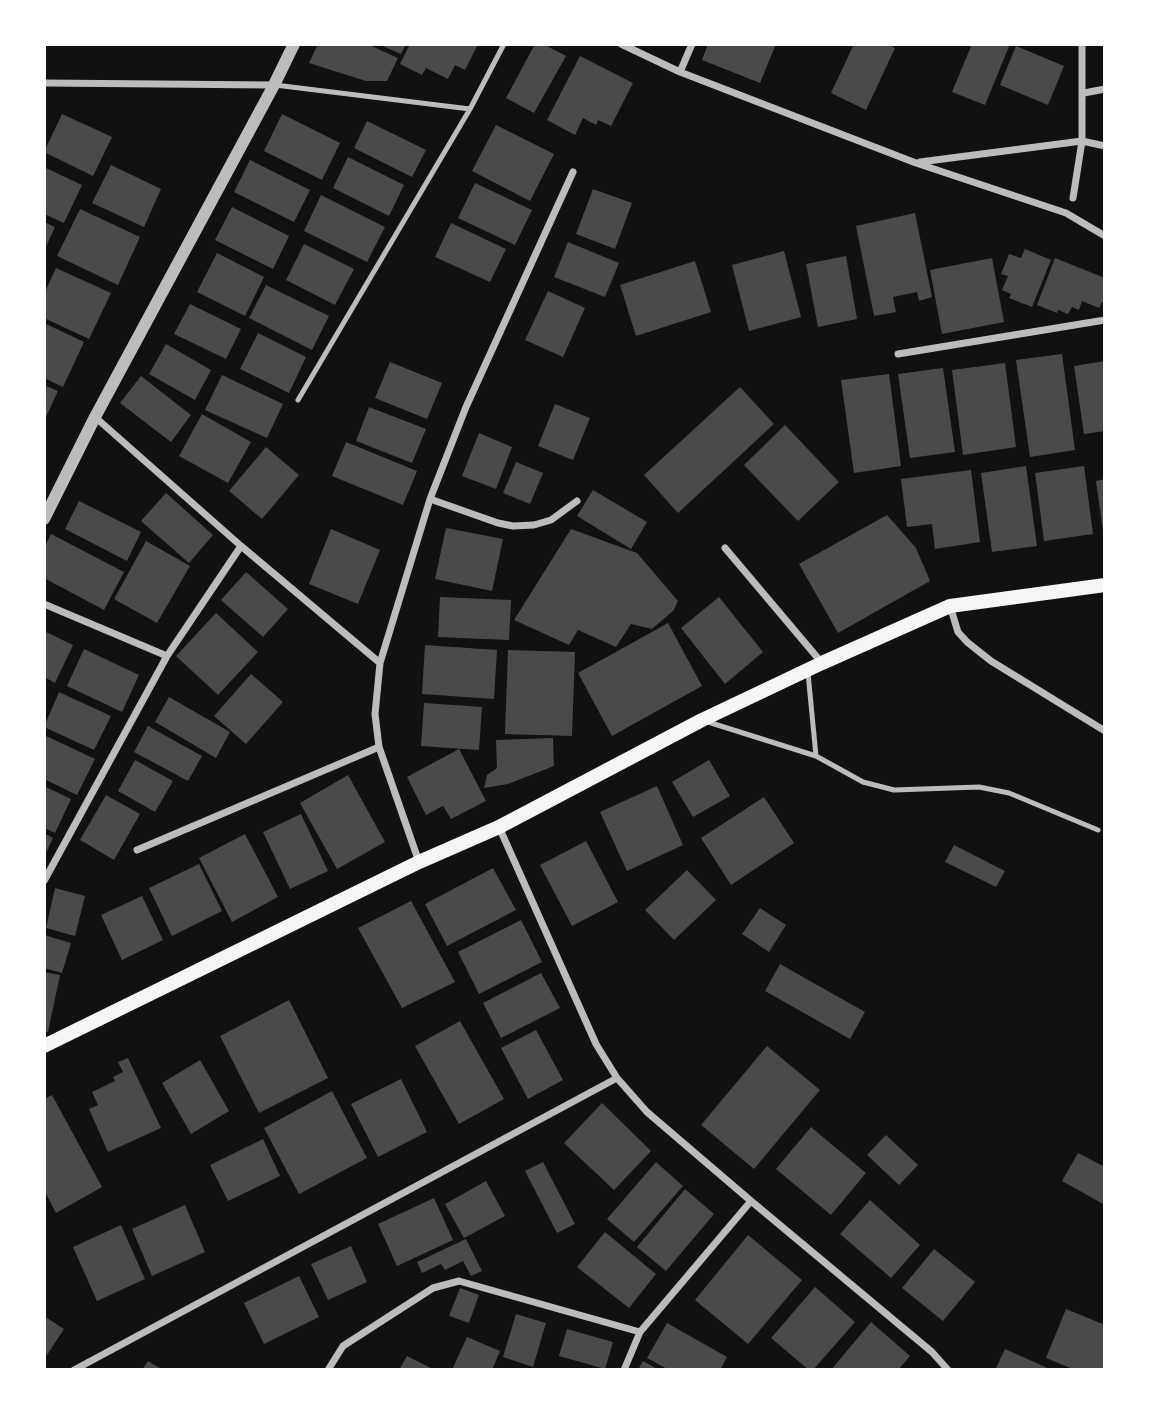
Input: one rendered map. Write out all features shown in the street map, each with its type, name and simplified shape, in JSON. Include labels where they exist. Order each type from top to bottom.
[{"type":"main road","points":[[44,1046],[419,862],[499,827],[702,720],[950,606],[1105,584]]},
{"type":"street","points":[[44,519],[95,417],[294,44]]},
{"type":"street","points":[[621,44],[680,72],[916,163],[1066,213],[1105,236]]},
{"type":"street","points":[[680,72],[692,44]]},
{"type":"street","points":[[1073,198],[1082,141],[1082,44]]},
{"type":"street","points":[[44,83],[274,85]]},
{"type":"street","points":[[1084,93],[1105,89]]},
{"type":"street","points":[[916,163],[1082,141],[1105,146]]},
{"type":"street","points":[[419,862],[379,747],[375,714],[380,663],[430,499],[466,407],[572,172]]},
{"type":"street","points":[[898,354],[1105,320]]},
{"type":"street","points":[[95,417],[241,546],[380,663]]},
{"type":"street","points":[[430,499],[513,526],[534,525],[551,520],[577,501]]},
{"type":"street","points":[[44,881],[167,656],[241,546]]},
{"type":"street","points":[[725,548],[822,663]]},
{"type":"street","points":[[44,604],[167,656]]},
{"type":"street","points":[[950,606],[958,632],[967,642],[991,661],[1105,731]]},
{"type":"street","points":[[136,850],[379,747]]},
{"type":"street","points":[[499,827],[596,1044],[617,1078],[647,1112],[932,1352],[948,1370]]},
{"type":"street","points":[[74,1370],[617,1078]]},
{"type":"street","points":[[624,1370],[640,1332],[751,1201]]},
{"type":"street","points":[[328,1370],[342,1346],[433,1288],[459,1281],[640,1332]]},
{"type":"lane","points":[[298,400],[470,109],[504,44]]},
{"type":"lane","points":[[274,85],[470,109]]},
{"type":"lane","points":[[807,670],[816,756]]},
{"type":"lane","points":[[702,720],[816,756],[863,782],[894,790],[979,787],[1009,793],[1098,830]]},
{"type":"building","points":[[318,44],[367,44],[398,58],[387,81],[366,81],[309,63]]},
{"type":"building","points":[[378,44],[406,44],[401,54]]},
{"type":"building","points":[[410,44],[478,44],[465,70],[455,65],[448,79],[426,68],[422,75],[400,64]]},
{"type":"building","points":[[535,44],[543,44],[566,56],[534,113],[506,98]]},
{"type":"building","points":[[708,44],[776,44],[760,83],[702,60]]},
{"type":"building","points":[[854,44],[886,44],[895,48],[866,110],[831,93]]},
{"type":"building","points":[[972,44],[1010,44],[985,105],[952,92]]},
{"type":"building","points":[[1016,46],[1064,66],[1048,105],[1000,85]]},
{"type":"building","points":[[580,56],[633,83],[611,126],[598,120],[596,125],[583,118],[575,135],[547,120]]},
{"type":"building","points":[[62,114],[112,137],[93,176],[44,152]]},
{"type":"building","points":[[282,114],[340,143],[322,180],[264,151]]},
{"type":"building","points":[[367,121],[426,150],[412,177],[354,148]]},
{"type":"building","points":[[496,125],[554,154],[530,201],[472,171]]},
{"type":"building","points":[[348,157],[404,185],[389,216],[333,188]]},
{"type":"building","points":[[250,160],[310,190],[294,222],[234,192]]},
{"type":"building","points":[[111,165],[161,189],[144,227],[92,203]]},
{"type":"building","points":[[44,167],[82,185],[64,223],[44,214]]},
{"type":"building","points":[[475,183],[532,210],[515,245],[458,218]]},
{"type":"building","points":[[593,189],[632,203],[615,249],[576,234]]},
{"type":"building","points":[[321,195],[385,227],[367,262],[304,231]]},
{"type":"building","points":[[232,207],[289,236],[273,269],[215,240]]},
{"type":"building","points":[[80,209],[140,237],[118,285],[57,256]]},
{"type":"building","points":[[915,213],[932,297],[919,301],[917,292],[893,297],[896,312],[874,316],[856,226]]},
{"type":"building","points":[[44,222],[55,227],[44,251]]},
{"type":"building","points":[[451,223],[506,249],[490,282],[435,257]]},
{"type":"building","points":[[568,242],[619,263],[605,297],[554,277]]},
{"type":"building","points":[[304,244],[354,269],[335,305],[286,280]]},
{"type":"building","points":[[1025,249],[1051,260],[1032,307],[1009,298],[1011,294],[1002,290],[1008,276],[1001,274],[1009,254],[1021,258]]},
{"type":"building","points":[[784,251],[801,317],[749,331],[732,265]]},
{"type":"building","points":[[217,253],[264,277],[245,316],[197,292]]},
{"type":"building","points":[[846,256],[857,319],[818,327],[806,264]]},
{"type":"building","points":[[992,258],[1004,322],[942,334],[930,270]]},
{"type":"building","points":[[1055,258],[1105,278],[1105,303],[1102,302],[1099,308],[1082,301],[1079,310],[1072,307],[1068,314],[1058,310],[1057,313],[1037,305]]},
{"type":"building","points":[[695,261],[711,312],[636,336],[620,285]]},
{"type":"building","points":[[56,268],[111,293],[89,339],[44,318],[44,294]]},
{"type":"building","points":[[266,285],[329,316],[312,350],[249,318]]},
{"type":"building","points":[[548,291],[585,308],[563,357],[525,340]]},
{"type":"building","points":[[190,304],[241,329],[226,359],[174,334]]},
{"type":"building","points":[[44,323],[84,342],[63,387],[44,378]]},
{"type":"building","points":[[258,333],[306,357],[289,393],[240,369]]},
{"type":"building","points":[[166,344],[211,370],[195,400],[149,374]]},
{"type":"building","points":[[1062,354],[1075,450],[1030,457],[1016,360]]},
{"type":"building","points":[[1105,361],[1105,431],[1084,434],[1074,366]]},
{"type":"building","points":[[390,362],[442,383],[427,419],[375,398]]},
{"type":"building","points":[[1005,363],[1016,447],[963,455],[952,370]]},
{"type":"building","points":[[943,368],[955,452],[910,458],[898,374]]},
{"type":"building","points":[[889,374],[901,466],[854,473],[841,380]]},
{"type":"building","points":[[222,375],[283,404],[267,438],[205,410]]},
{"type":"building","points":[[141,376],[191,415],[171,442],[120,403]]},
{"type":"building","points":[[44,385],[58,391],[44,421]]},
{"type":"building","points":[[740,387],[774,424],[678,513],[644,475]]},
{"type":"building","points":[[555,404],[590,418],[573,460],[538,446]]},
{"type":"building","points":[[369,407],[426,429],[412,463],[356,441]]},
{"type":"building","points":[[202,414],[251,442],[228,483],[179,456]]},
{"type":"building","points":[[785,425],[839,482],[798,521],[744,465]]},
{"type":"building","points":[[479,433],[512,447],[496,489],[462,476]]},
{"type":"building","points":[[346,442],[417,471],[403,505],[332,476]]},
{"type":"building","points":[[266,447],[299,475],[262,519],[229,491]]},
{"type":"building","points":[[516,462],[543,473],[530,504],[503,493]]},
{"type":"building","points":[[1026,466],[1037,546],[992,552],[981,473]]},
{"type":"building","points":[[1084,466],[1093,534],[1044,541],[1035,473]]},
{"type":"building","points":[[971,470],[980,542],[935,549],[932,524],[907,527],[901,479]]},
{"type":"building","points":[[1105,479],[1105,538],[1104,538],[1096,481]]},
{"type":"building","points":[[593,490],[647,522],[631,549],[577,516]]},
{"type":"building","points":[[166,493],[213,535],[189,563],[141,521]]},
{"type":"building","points":[[79,501],[141,532],[127,561],[65,529]]},
{"type":"building","points":[[887,515],[916,548],[930,581],[838,633],[799,564]]},
{"type":"building","points":[[446,528],[503,539],[492,591],[435,579]]},
{"type":"building","points":[[331,529],[380,550],[358,604],[309,584]]},
{"type":"building","points":[[571,529],[637,553],[678,601],[674,610],[652,629],[631,624],[616,647],[578,630],[569,645],[514,620]]},
{"type":"building","points":[[51,534],[124,572],[104,610],[44,578],[44,548]]},
{"type":"building","points":[[146,541],[190,566],[157,623],[114,599]]},
{"type":"building","points":[[246,572],[288,609],[263,637],[221,600]]},
{"type":"building","points":[[440,597],[511,600],[509,640],[438,637]]},
{"type":"building","points":[[719,597],[763,652],[725,684],[681,628]]},
{"type":"building","points":[[216,613],[258,652],[218,695],[176,656]]},
{"type":"building","points":[[668,623],[702,686],[612,736],[578,673]]},
{"type":"building","points":[[44,631],[73,645],[55,683],[44,677]]},
{"type":"building","points":[[425,645],[497,650],[494,699],[422,694]]},
{"type":"building","points":[[84,649],[139,675],[122,712],[67,686]]},
{"type":"building","points":[[508,650],[575,652],[572,736],[505,734]]},
{"type":"building","points":[[251,674],[283,702],[246,744],[214,716]]},
{"type":"building","points":[[59,692],[111,716],[94,750],[44,727]]},
{"type":"building","points":[[169,697],[230,732],[216,758],[155,722]]},
{"type":"building","points":[[424,703],[482,707],[479,750],[421,746]]},
{"type":"building","points":[[148,726],[202,756],[188,781],[134,752]]},
{"type":"building","points":[[44,735],[95,759],[77,795],[44,779]]},
{"type":"building","points":[[553,738],[554,766],[508,784],[484,788],[487,775],[497,768],[496,740]]},
{"type":"building","points":[[459,749],[486,801],[451,819],[443,806],[426,815],[407,777]]},
{"type":"building","points":[[135,760],[173,781],[155,812],[118,791]]},
{"type":"building","points":[[709,760],[730,796],[693,817],[672,782]]},
{"type":"building","points":[[348,775],[385,842],[337,869],[300,803]]},
{"type":"building","points":[[44,786],[71,799],[55,833],[44,828]]},
{"type":"building","points":[[657,786],[683,845],[627,871],[600,812]]},
{"type":"building","points":[[106,795],[140,814],[114,860],[80,840]]},
{"type":"building","points":[[764,797],[794,843],[731,885],[701,838]]},
{"type":"building","points":[[301,814],[328,871],[290,889],[263,832]]},
{"type":"building","points":[[44,833],[53,838],[44,857]]},
{"type":"building","points":[[245,834],[278,897],[232,922],[199,858]]},
{"type":"building","points":[[586,841],[618,902],[572,926],[540,865]]},
{"type":"building","points":[[954,845],[1005,871],[996,887],[945,862]]},
{"type":"building","points":[[199,864],[222,911],[172,936],[149,888]]},
{"type":"building","points":[[493,868],[516,910],[447,946],[425,904]]},
{"type":"building","points":[[687,870],[716,900],[674,940],[645,910]]},
{"type":"building","points":[[55,888],[85,896],[75,936],[46,928]]},
{"type":"building","points":[[142,896],[163,940],[122,960],[101,915]]},
{"type":"building","points":[[411,901],[455,982],[402,1008],[358,928]]},
{"type":"building","points":[[760,908],[786,925],[769,952],[742,934]]},
{"type":"building","points":[[521,920],[542,962],[479,994],[458,952]]},
{"type":"building","points":[[44,935],[71,943],[62,973],[44,968]]},
{"type":"building","points":[[780,964],[865,1012],[850,1039],[765,991]]},
{"type":"building","points":[[44,972],[60,975],[48,1032],[44,1031]]},
{"type":"building","points":[[541,973],[560,1008],[501,1038],[483,1003]]},
{"type":"building","points":[[289,1000],[328,1078],[259,1113],[220,1036]]},
{"type":"building","points":[[460,1021],[504,1099],[459,1124],[415,1046]]},
{"type":"building","points":[[536,1030],[563,1080],[528,1099],[501,1048]]},
{"type":"building","points":[[767,1046],[820,1090],[754,1169],[701,1125]]},
{"type":"building","points":[[128,1058],[161,1128],[108,1152],[89,1109],[98,1105],[92,1092],[115,1081],[113,1077],[123,1072],[118,1062]]},
{"type":"building","points":[[200,1060],[229,1111],[191,1134],[162,1083]]},
{"type":"building","points":[[401,1079],[427,1132],[378,1157],[351,1104]]},
{"type":"building","points":[[332,1091],[367,1158],[299,1194],[264,1128]]},
{"type":"building","points":[[52,1095],[102,1187],[56,1213],[44,1190],[44,1099]]},
{"type":"building","points":[[602,1103],[651,1151],[614,1190],[564,1143]]},
{"type":"building","points":[[811,1127],[866,1173],[831,1215],[776,1169]]},
{"type":"building","points":[[886,1135],[918,1165],[899,1185],[867,1155]]},
{"type":"building","points":[[263,1139],[280,1176],[228,1201],[210,1165]]},
{"type":"building","points":[[1078,1153],[1105,1167],[1105,1205],[1062,1181]]},
{"type":"building","points":[[543,1162],[575,1224],[557,1233],[525,1171]]},
{"type":"building","points":[[656,1162],[683,1186],[634,1242],[607,1219]]},
{"type":"building","points":[[486,1181],[505,1216],[464,1238],[445,1204]]},
{"type":"building","points":[[685,1189],[714,1214],[666,1271],[637,1247]]},
{"type":"building","points":[[434,1198],[453,1240],[397,1266],[378,1224]]},
{"type":"building","points":[[870,1200],[920,1245],[891,1278],[840,1234]]},
{"type":"building","points":[[185,1205],[205,1252],[152,1276],[132,1229]]},
{"type":"building","points":[[121,1225],[145,1279],[97,1301],[73,1247]]},
{"type":"building","points":[[605,1232],[656,1274],[629,1308],[577,1267]]},
{"type":"building","points":[[748,1235],[802,1280],[748,1344],[695,1300]]},
{"type":"building","points":[[466,1239],[482,1271],[471,1276],[463,1261],[445,1270],[441,1264],[422,1273],[417,1262]]},
{"type":"building","points":[[351,1246],[367,1282],[328,1300],[311,1264]]},
{"type":"building","points":[[934,1249],[975,1282],[943,1321],[902,1288]]},
{"type":"building","points":[[299,1276],[319,1317],[264,1344],[244,1303]]},
{"type":"building","points":[[815,1287],[855,1322],[813,1370],[809,1370],[771,1338]]},
{"type":"building","points":[[460,1288],[479,1295],[469,1323],[449,1316]]},
{"type":"building","points":[[1066,1309],[1105,1325],[1105,1370],[1075,1370],[1046,1358]]},
{"type":"building","points":[[516,1314],[546,1323],[533,1367],[503,1357]]},
{"type":"building","points":[[44,1316],[64,1329],[47,1355],[44,1353]]},
{"type":"building","points":[[871,1322],[910,1356],[898,1370],[831,1370]]},
{"type":"building","points":[[667,1323],[727,1357],[720,1370],[669,1370],[647,1358]]},
{"type":"building","points":[[567,1329],[613,1342],[605,1369],[559,1356]]},
{"type":"building","points":[[467,1337],[500,1351],[492,1370],[452,1370]]},
{"type":"building","points":[[1005,1349],[1052,1370],[995,1370]]},
{"type":"building","points":[[407,1356],[435,1370],[399,1370]]},
{"type":"building","points":[[148,1361],[163,1370],[142,1370]]},
{"type":"building","points":[[643,1361],[659,1370],[638,1370]]}]
